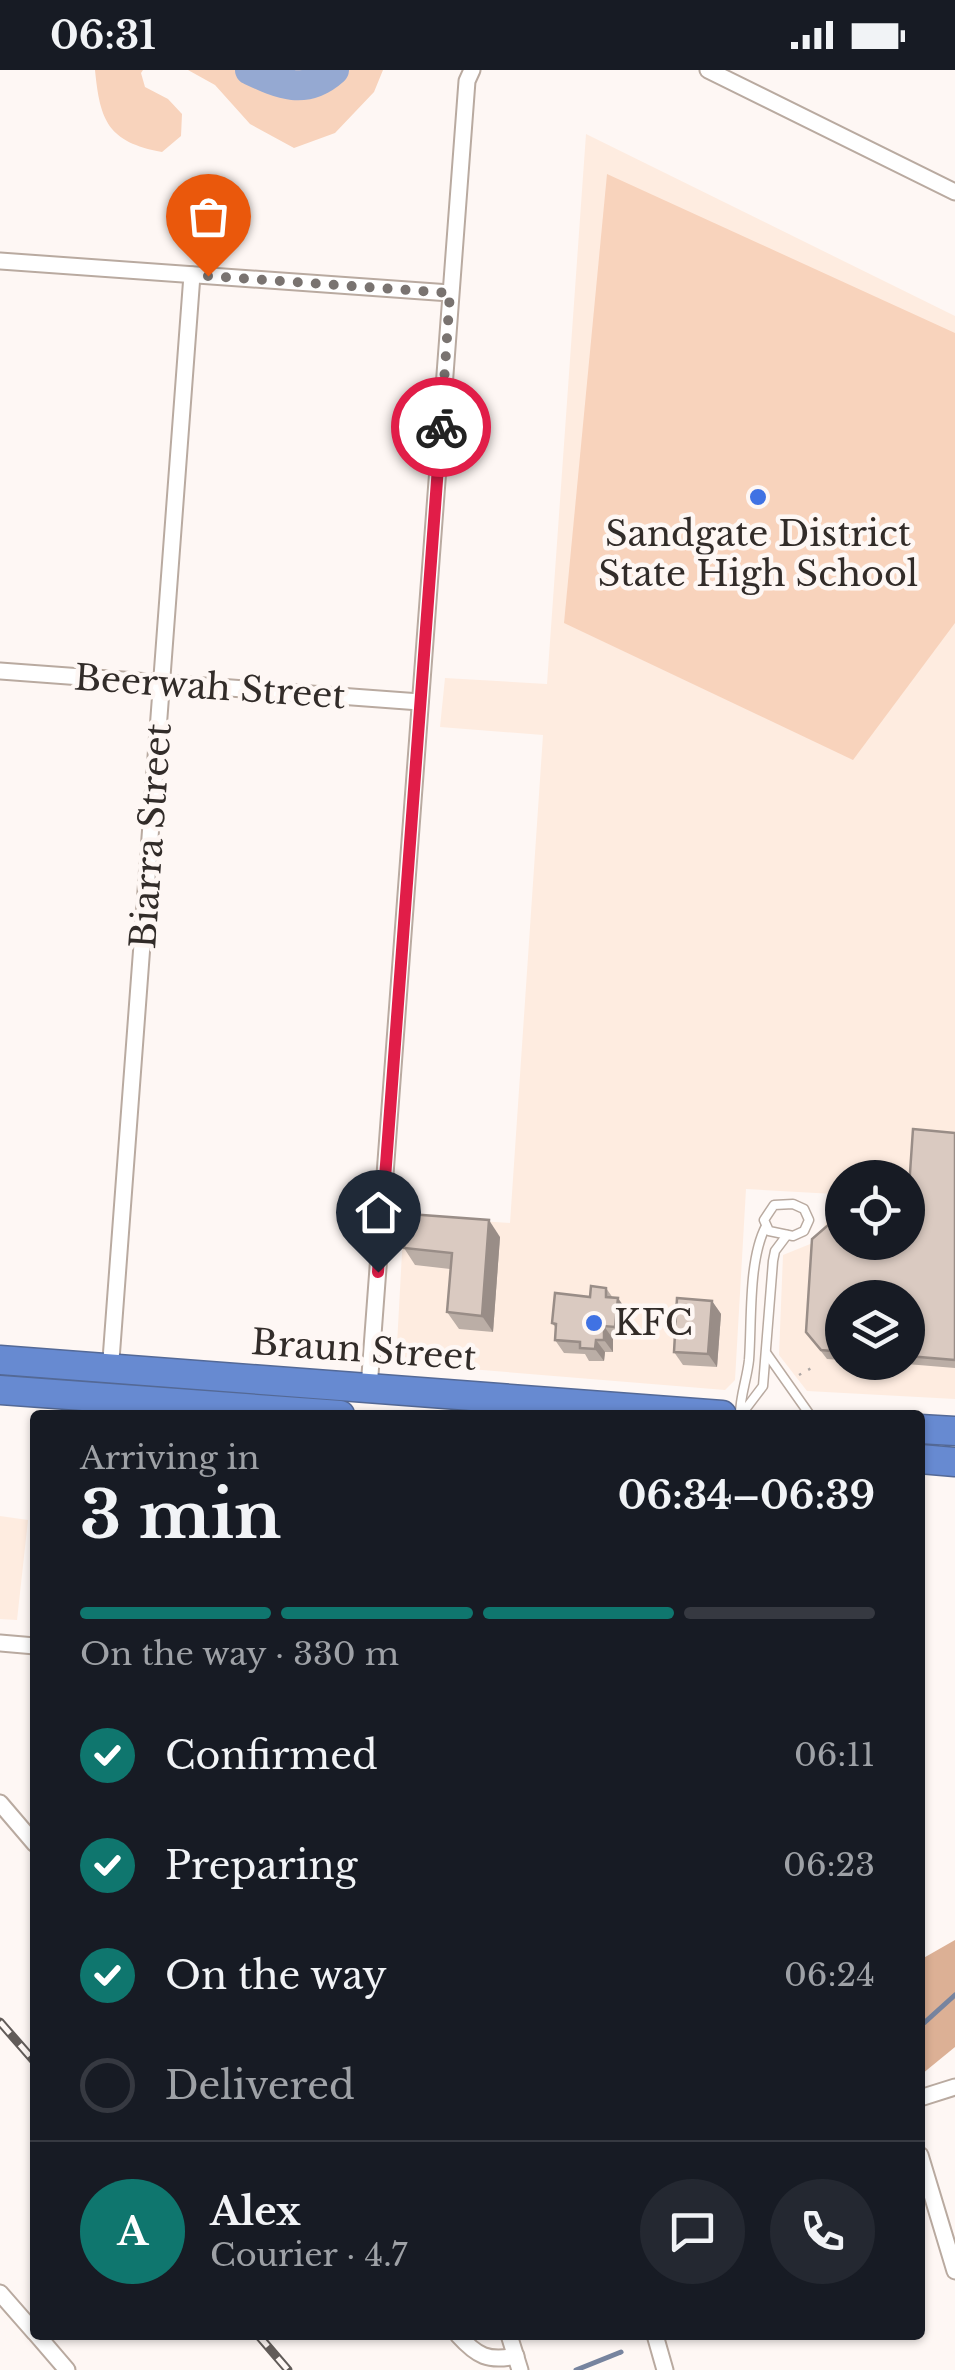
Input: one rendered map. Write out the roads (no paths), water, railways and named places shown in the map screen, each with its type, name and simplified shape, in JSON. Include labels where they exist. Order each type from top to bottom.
[{"type":"highway","name":"Braun Street","points":[[0,1360],[657,1410]]},
{"type":"highway","name":"Braun Street","points":[[0,1390],[109,1396],[231,1410]]},
{"type":"highway","points":[[925,1429],[955,1431]]},
{"type":"highway","points":[[925,1459],[955,1462]]},
{"type":"street","points":[[369,1388],[450,293],[467,81],[472,70]]},
{"type":"street","points":[[708,70],[955,192]]},
{"type":"street","points":[[0,261],[450,293]]},
{"type":"street","name":"Biarra Street","points":[[109,1396],[192,275]]},
{"type":"street","name":"Beerwah Street","points":[[0,671],[420,702]]},
{"type":"street","points":[[0,1643],[30,1646]]},
{"type":"street","points":[[0,1803],[30,1838]]},
{"type":"street","points":[[925,2096],[955,2087]]},
{"type":"street","points":[[925,2172],[955,2271]]},
{"type":"street","points":[[0,2292],[30,2327]]},
{"type":"street","points":[[41,2340],[67,2370]]},
{"type":"street","points":[[464,2340],[484,2358],[518,2363]]},
{"type":"street","points":[[656,2340],[665,2370]]},
{"type":"lane","points":[[740,1410],[748,1366],[758,1249],[766,1214],[774,1205],[798,1206],[807,1214],[808,1226],[799,1234],[774,1234],[766,1226]]},
{"type":"lane","points":[[744,1410],[762,1386],[772,1261],[788,1235]]},
{"type":"lane","points":[[767,1354],[806,1410]]},
{"type":"waterway","points":[[250,70],[292,85],[313,83],[334,70]]},
{"type":"waterway","points":[[925,2022],[955,1995]]},
{"type":"waterway","points":[[576,2370],[621,2352]]},
{"type":"railway","points":[[0,2022],[30,2056]]},
{"type":"railway","points":[[262,2340],[288,2370]]},
{"type":"place","name":"Sandgate District State High School","points":[[758,497]]},
{"type":"place","name":"KFC","points":[[594,1323]]}]
